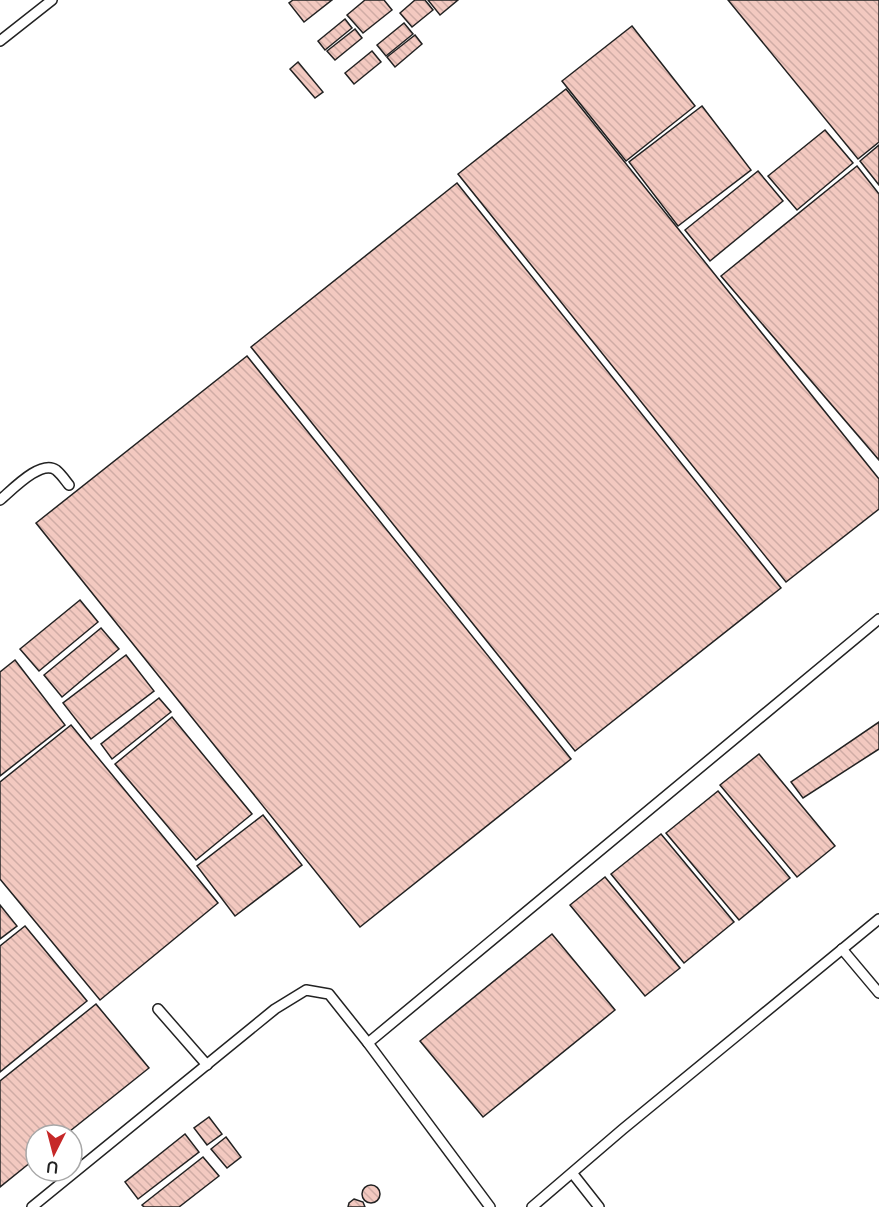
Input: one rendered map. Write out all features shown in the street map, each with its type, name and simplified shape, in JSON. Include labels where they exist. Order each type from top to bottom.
[{"type":"lane","points":[[0,41],[52,0]]},
{"type":"lane","points":[[0,500],[35,471],[46,467],[56,469],[69,485]]},
{"type":"lane","points":[[368,1043],[879,619]]},
{"type":"lane","points":[[532,1207],[879,918]]},
{"type":"lane","points":[[842,949],[879,993]]},
{"type":"lane","points":[[32,1207],[274,1009],[306,990],[329,994],[490,1207]]},
{"type":"lane","points":[[158,1009],[207,1065]]},
{"type":"lane","points":[[573,1174],[599,1207]]},
{"type":"building","points":[[293,0],[332,0],[304,22],[289,3]]},
{"type":"building","points":[[365,0],[384,0],[392,10],[363,33],[347,15]]},
{"type":"building","points":[[415,0],[425,0],[433,10],[412,27],[400,13]]},
{"type":"building","points":[[428,0],[458,0],[440,15]]},
{"type":"building","points":[[728,0],[879,0],[879,142],[858,159]]},
{"type":"building","points":[[345,19],[352,28],[325,50],[318,41]]},
{"type":"building","points":[[404,23],[413,34],[386,56],[377,45]]},
{"type":"building","points":[[632,26],[695,106],[626,161],[562,81]]},
{"type":"building","points":[[355,29],[362,38],[335,60],[327,51]]},
{"type":"building","points":[[415,35],[422,44],[395,67],[387,57]]},
{"type":"building","points":[[372,51],[381,62],[354,84],[345,73]]},
{"type":"building","points":[[298,62],[323,92],[315,98],[290,69]]},
{"type":"building","points":[[566,89],[879,479],[879,509],[786,582],[458,174]]},
{"type":"building","points":[[702,106],[751,170],[678,226],[629,162]]},
{"type":"building","points":[[825,130],[853,163],[797,210],[768,176]]},
{"type":"building","points":[[879,145],[879,185],[860,161]]},
{"type":"building","points":[[857,166],[879,194],[879,460],[721,276]]},
{"type":"building","points":[[758,171],[783,201],[710,261],[685,230]]},
{"type":"building","points":[[457,183],[781,588],[575,751],[251,347]]},
{"type":"building","points":[[247,356],[571,759],[360,927],[36,523]]},
{"type":"building","points":[[80,600],[98,622],[39,671],[20,649]]},
{"type":"building","points":[[101,628],[119,649],[62,697],[44,675]]},
{"type":"building","points":[[126,655],[154,691],[91,739],[63,703]]},
{"type":"building","points":[[15,660],[65,725],[0,776],[0,672]]},
{"type":"building","points":[[159,698],[171,712],[112,759],[101,744]]},
{"type":"building","points":[[172,717],[252,814],[196,860],[115,764]]},
{"type":"building","points":[[879,722],[879,749],[803,798],[791,782]]},
{"type":"building","points":[[71,725],[218,903],[100,1000],[0,879],[0,782]]},
{"type":"building","points":[[759,754],[835,846],[797,877],[720,785]]},
{"type":"building","points":[[718,791],[790,878],[739,920],[666,833]]},
{"type":"building","points":[[263,815],[302,865],[235,916],[197,866]]},
{"type":"building","points":[[661,834],[734,922],[684,963],[611,874]]},
{"type":"building","points":[[605,877],[680,968],[645,996],[570,905]]},
{"type":"building","points":[[0,905],[17,926],[0,939]]},
{"type":"building","points":[[25,926],[87,1001],[0,1072],[0,946]]},
{"type":"building","points":[[552,934],[615,1010],[483,1117],[420,1041]]},
{"type":"building","points":[[96,1004],[149,1068],[80,1123],[24,1123],[24,1168],[0,1187],[0,1081]]},
{"type":"building","points":[[209,1117],[222,1134],[207,1145],[194,1128]]},
{"type":"building","points":[[185,1134],[199,1152],[138,1199],[125,1182]]},
{"type":"building","points":[[226,1137],[241,1157],[227,1168],[211,1149]]},
{"type":"building","points":[[203,1157],[219,1176],[179,1207],[144,1207],[142,1205]]},
{"type":"building","points":[[371,1185],[377,1188],[380,1194],[377,1200],[371,1203],[365,1200],[362,1194],[365,1188]]},
{"type":"building","points":[[354,1199],[363,1202],[365,1207],[348,1207]]}]
